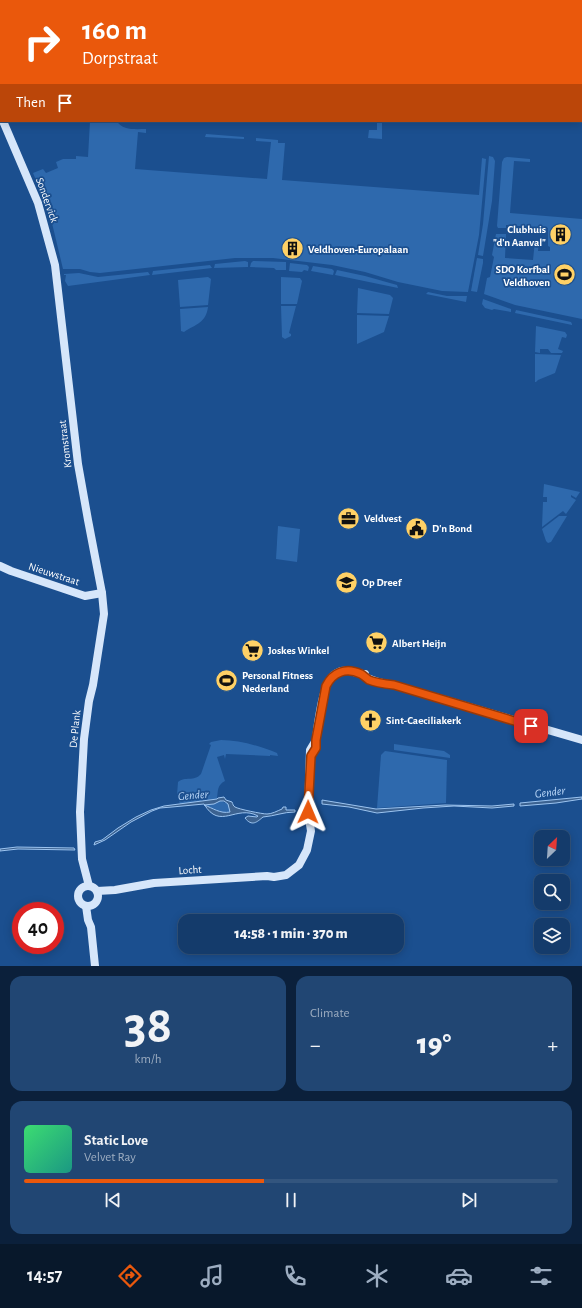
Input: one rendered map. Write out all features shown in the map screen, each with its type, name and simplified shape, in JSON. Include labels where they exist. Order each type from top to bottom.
[{"type":"street","name":"Sondervick","points":[[3,122],[38,203],[55,265],[59,290]]},
{"type":"street","name":"Kromstraat","points":[[59,290],[78,464],[102,593]]},
{"type":"street","name":"Nieuwstraat","points":[[0,566],[85,596],[102,593]]},
{"type":"street","name":"De Plank","points":[[86,887],[83,868],[80,812],[84,739],[104,614],[102,593]]},
{"type":"street","name":"Locht","points":[[98,894],[154,883],[267,876],[274,873],[293,870],[299,865],[307,850],[311,831],[309,817],[310,750],[316,740],[325,691],[329,680],[341,671],[361,674],[368,680],[394,685],[582,740]]},
{"type":"street","points":[[89,906],[81,903],[78,897],[79,891],[86,887],[92,887],[98,894],[97,900],[89,906],[88,920],[91,927],[95,966]]},
{"type":"shaded area","points":[[90,122],[118,122],[126,128],[146,129],[146,133],[138,132],[135,169],[267,179],[271,142],[256,141],[256,138],[278,140],[278,143],[285,143],[282,180],[479,195],[482,158],[486,159],[479,235],[468,292],[442,291],[398,282],[365,272],[332,265],[273,258],[235,258],[100,273],[80,269],[63,269],[51,219],[33,173],[43,169],[46,173],[58,168],[56,162],[63,159],[76,159],[76,156],[88,157]]},
{"type":"shaded area","points":[[377,122],[382,122],[382,139],[368,138],[369,130],[377,130]]},
{"type":"shaded area","points":[[206,134],[244,137],[244,139],[205,137]]},
{"type":"shaded area","points":[[489,156],[493,157],[495,161],[492,201],[483,256],[478,255],[483,224]]},
{"type":"shaded area","points":[[504,158],[530,159],[530,162],[514,161],[510,213],[582,219],[582,319],[515,305],[484,294],[487,278],[490,277],[494,257],[492,255],[496,234],[506,234],[505,258],[533,260],[535,241],[539,241],[538,251],[550,251],[550,247],[548,246],[548,228],[506,225],[506,228],[498,228],[497,226],[502,162]]},
{"type":"shaded area","points":[[477,258],[483,259],[483,263],[477,292],[471,291]]},
{"type":"shaded area","points":[[253,261],[286,262],[286,270],[250,267]]},
{"type":"shaded area","points":[[248,262],[248,267],[214,268],[215,264]]},
{"type":"shaded area","points":[[290,263],[307,265],[309,267],[308,271],[289,271]]},
{"type":"shaded area","points":[[210,265],[212,268],[152,275],[153,271]]},
{"type":"shaded area","points":[[313,266],[332,269],[334,271],[333,275],[311,271]]},
{"type":"shaded area","points":[[337,270],[397,285],[398,288],[335,275]]},
{"type":"shaded area","points":[[148,272],[150,275],[68,286],[65,281],[66,275],[64,275],[79,273],[98,277]]},
{"type":"shaded area","points":[[208,277],[211,279],[208,305],[180,307],[178,280]]},
{"type":"shaded area","points":[[281,277],[300,278],[302,281],[297,304],[281,304]]},
{"type":"shaded area","points":[[358,288],[390,295],[393,298],[389,314],[357,313]]},
{"type":"shaded area","points":[[428,292],[447,296],[467,296],[466,302],[426,294]]},
{"type":"shaded area","points":[[483,299],[511,309],[511,312],[485,308],[482,304]]},
{"type":"shaded area","points":[[281,306],[296,306],[289,333],[291,336],[285,339],[282,337]]},
{"type":"shaded area","points":[[208,307],[203,320],[184,332],[181,331],[180,309]]},
{"type":"shaded area","points":[[516,310],[571,322],[572,325],[515,313]]},
{"type":"shaded area","points":[[357,315],[389,316],[384,332],[357,344]]},
{"type":"shaded area","points":[[536,326],[565,332],[567,335],[566,338],[562,337],[558,349],[563,351],[562,353],[551,353],[548,349],[540,349],[540,353],[535,352]]},
{"type":"shaded area","points":[[535,354],[561,355],[555,373],[536,382],[535,382]]},
{"type":"shaded area","points":[[544,484],[580,492],[576,498],[571,495],[571,497],[576,500],[566,514],[563,511],[542,527],[543,502],[547,502],[547,497],[543,497]]},
{"type":"shaded area","points":[[559,516],[567,516],[551,542],[548,543],[542,529]]},
{"type":"shaded area","points":[[278,526],[300,529],[297,562],[276,559]]},
{"type":"shaded area","points":[[221,740],[242,742],[257,746],[277,753],[278,756],[226,754],[225,759],[224,755],[217,757],[225,781],[219,786],[217,799],[180,804],[177,795],[178,782],[184,779],[195,778],[201,774],[211,745],[209,744],[211,742]]},
{"type":"shaded area","points":[[394,744],[444,751],[450,755],[450,758],[394,750]]},
{"type":"shaded area","points":[[385,751],[447,760],[446,803],[377,808],[381,755]]},
{"type":"shaded area","points":[[224,797],[226,800],[232,802],[233,806],[235,807],[264,814],[269,814],[282,809],[283,807],[286,807],[286,810],[295,810],[295,812],[263,817],[257,822],[252,823],[245,818],[248,816],[258,816],[250,813],[243,813],[216,816],[210,812],[204,804],[160,808],[131,822],[105,840],[94,845],[95,842],[102,840],[118,828],[151,810],[164,806]],"holes":[[[224,801],[228,804],[230,812],[220,811],[205,805]]]},
{"type":"shaded area","points":[[582,797],[582,799],[556,803],[520,806],[520,803]]},
{"type":"shaded area","points":[[322,800],[376,809],[445,805],[492,806],[514,804],[514,806],[492,808],[454,806],[377,813],[349,807],[322,804]]},
{"type":"shaded area","points":[[220,801],[229,804],[231,811],[220,812],[204,805]]},
{"type":"shaded area","points":[[17,847],[74,848],[75,850],[18,849],[0,851],[0,849]]},
{"type":"place","name":"Clubhuis \"d'n Aanval\"","points":[[561,235]]},
{"type":"place","name":"Veldhoven-Europalaan","points":[[293,249]]},
{"type":"place","name":"SDO Korfbal Veldhoven","points":[[565,275]]},
{"type":"place","name":"Veldvest","points":[[348,518]]},
{"type":"place","name":"D'n Bond","points":[[417,528]]},
{"type":"place","name":"Op Dreef","points":[[346,582]]},
{"type":"place","name":"Albert Heijn","points":[[376,643]]},
{"type":"place","name":"Joskes Winkel","points":[[253,650]]},
{"type":"place","name":"Personal Fitness Nederland","points":[[226,681]]},
{"type":"place","name":"Sint-Caeciliakerk","points":[[370,720]]},
{"type":"route","points":[[308,812],[311,756],[316,748],[316,740],[326,686],[329,680],[341,671],[361,674],[368,680],[394,685],[531,726]]},
{"type":"water label","name":"Gender","points":[[550,792]]},
{"type":"water label","name":"Gender","points":[[193,795]]}]
